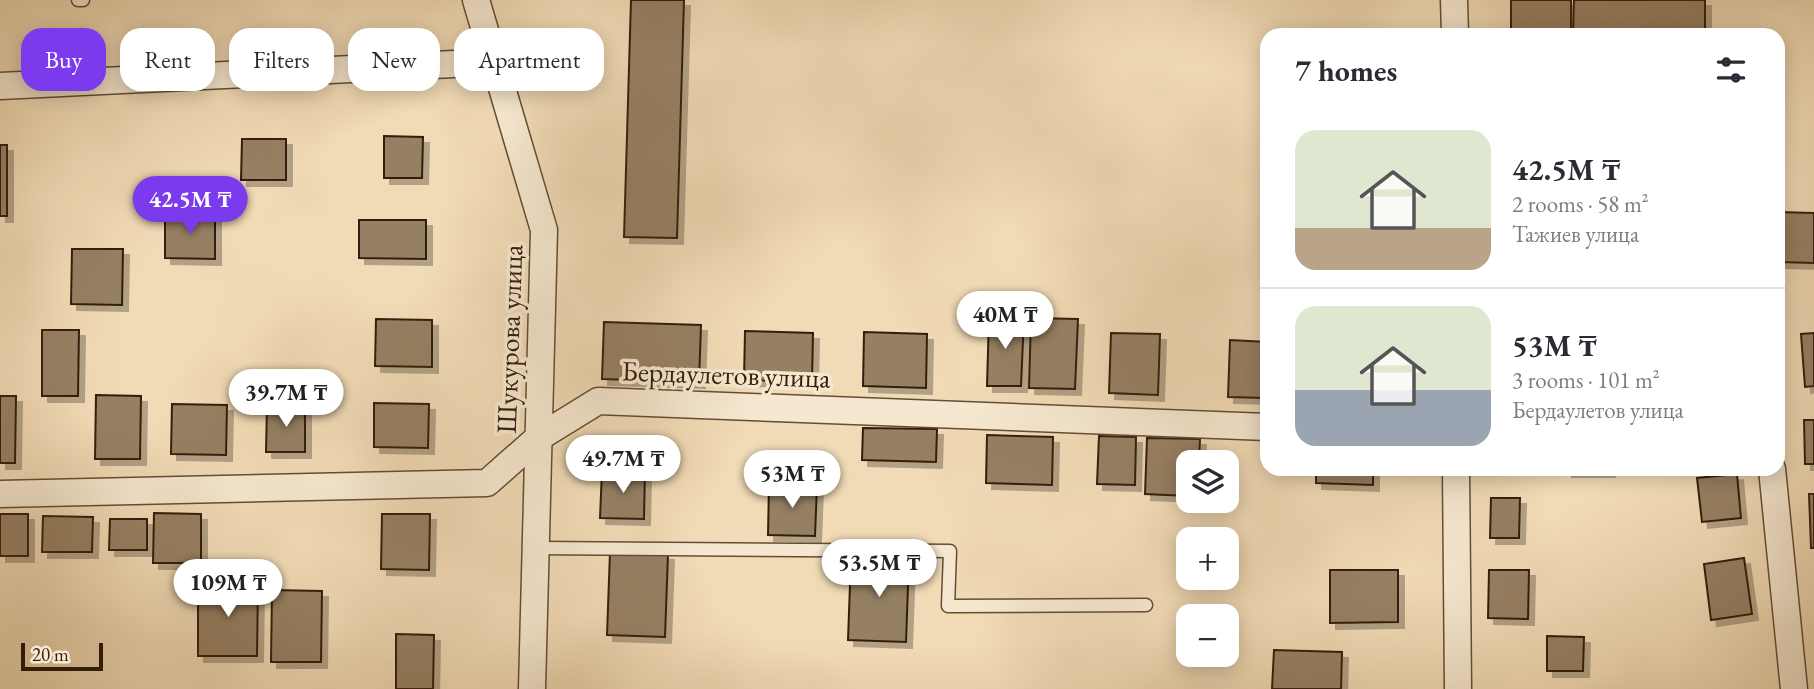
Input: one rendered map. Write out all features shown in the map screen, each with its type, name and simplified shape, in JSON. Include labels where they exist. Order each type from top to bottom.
[{"type":"street","name":"Шукурова улица","points":[[476,0],[485,28]]},
{"type":"street","points":[[1454,0],[1455,28]]},
{"type":"street","points":[[0,86],[454,64]]},
{"type":"street","name":"Шукурова улица","points":[[503,91],[544,230],[532,689]]},
{"type":"street","name":"Бердаулетов улица","points":[[0,494],[487,483],[538,438],[598,401],[1260,427]]},
{"type":"street","points":[[1457,476],[1458,689]]},
{"type":"street","points":[[1773,476],[1794,689]]},
{"type":"lane","points":[[536,548],[950,551],[948,606],[1146,605]]},
{"type":"building","points":[[631,0],[684,0],[677,238],[624,237]]},
{"type":"building","points":[[1511,0],[1571,0],[1571,28],[1511,28]]},
{"type":"building","points":[[1574,0],[1705,0],[1705,28],[1573,28]]},
{"type":"building","points":[[384,136],[423,137],[422,178],[384,178]]},
{"type":"building","points":[[242,139],[286,139],[286,180],[241,180]]},
{"type":"building","points":[[0,145],[7,145],[7,216],[0,216]]},
{"type":"building","points":[[1785,212],[1814,213],[1814,263],[1785,262]]},
{"type":"building","points":[[165,213],[215,213],[215,259],[165,258]]},
{"type":"building","points":[[359,220],[426,220],[426,259],[359,258]]},
{"type":"building","points":[[72,249],[123,249],[122,305],[71,304]]},
{"type":"building","points":[[989,316],[1024,317],[1021,386],[987,386]]},
{"type":"building","points":[[1031,318],[1078,319],[1075,389],[1029,388]]},
{"type":"building","points":[[376,319],[432,320],[432,367],[375,366]]},
{"type":"building","points":[[604,322],[701,325],[699,382],[602,379]]},
{"type":"building","points":[[42,330],[79,330],[78,396],[42,396]]},
{"type":"building","points":[[745,331],[813,333],[812,382],[744,380]]},
{"type":"building","points":[[864,332],[927,334],[926,388],[863,386]]},
{"type":"building","points":[[1111,333],[1160,334],[1158,395],[1109,393]]},
{"type":"building","points":[[1814,333],[1814,386],[1805,387],[1801,334]]},
{"type":"building","points":[[1230,340],[1260,342],[1260,398],[1228,397]]},
{"type":"building","points":[[96,395],[141,396],[140,459],[95,459]]},
{"type":"building","points":[[0,396],[16,396],[15,463],[0,463]]},
{"type":"building","points":[[374,403],[429,404],[428,448],[374,447]]},
{"type":"building","points":[[172,404],[227,405],[226,455],[171,454]]},
{"type":"building","points":[[267,405],[305,405],[305,452],[266,452]]},
{"type":"building","points":[[1804,420],[1814,420],[1814,464],[1805,464]]},
{"type":"building","points":[[863,428],[937,429],[936,462],[862,460]]},
{"type":"building","points":[[987,435],[1053,437],[1052,485],[986,483]]},
{"type":"building","points":[[1099,436],[1136,437],[1135,485],[1097,484]]},
{"type":"building","points":[[1147,438],[1200,439],[1200,450],[1176,450],[1176,495],[1145,494]]},
{"type":"building","points":[[602,470],[645,471],[644,519],[600,518]]},
{"type":"building","points":[[1316,476],[1373,476],[1373,485],[1316,483]]},
{"type":"building","points":[[1737,476],[1741,518],[1702,522],[1697,478]]},
{"type":"building","points":[[769,484],[817,485],[815,536],[768,535]]},
{"type":"building","points":[[1809,494],[1814,494],[1814,548],[1811,548]]},
{"type":"building","points":[[1491,498],[1520,498],[1519,538],[1490,538]]},
{"type":"building","points":[[154,513],[201,514],[201,563],[153,563]]},
{"type":"building","points":[[0,514],[28,514],[28,556],[0,556]]},
{"type":"building","points":[[382,514],[430,514],[429,570],[381,569]]},
{"type":"building","points":[[43,516],[93,517],[92,552],[42,552]]},
{"type":"building","points":[[110,519],[147,519],[147,550],[109,550]]},
{"type":"building","points":[[610,552],[668,554],[665,637],[607,635]]},
{"type":"building","points":[[851,557],[909,558],[906,642],[848,640]]},
{"type":"building","points":[[1744,558],[1752,614],[1711,620],[1704,564]]},
{"type":"building","points":[[1330,570],[1398,570],[1398,622],[1330,623]]},
{"type":"building","points":[[1489,570],[1529,570],[1528,619],[1488,618]]},
{"type":"building","points":[[198,583],[258,583],[257,656],[198,656]]},
{"type":"building","points":[[272,590],[322,591],[321,662],[271,662]]},
{"type":"building","points":[[396,634],[434,635],[433,689],[396,689]]},
{"type":"building","points":[[1547,636],[1584,637],[1583,671],[1547,671]]},
{"type":"building","points":[[1274,650],[1342,652],[1341,689],[1272,689]]}]
